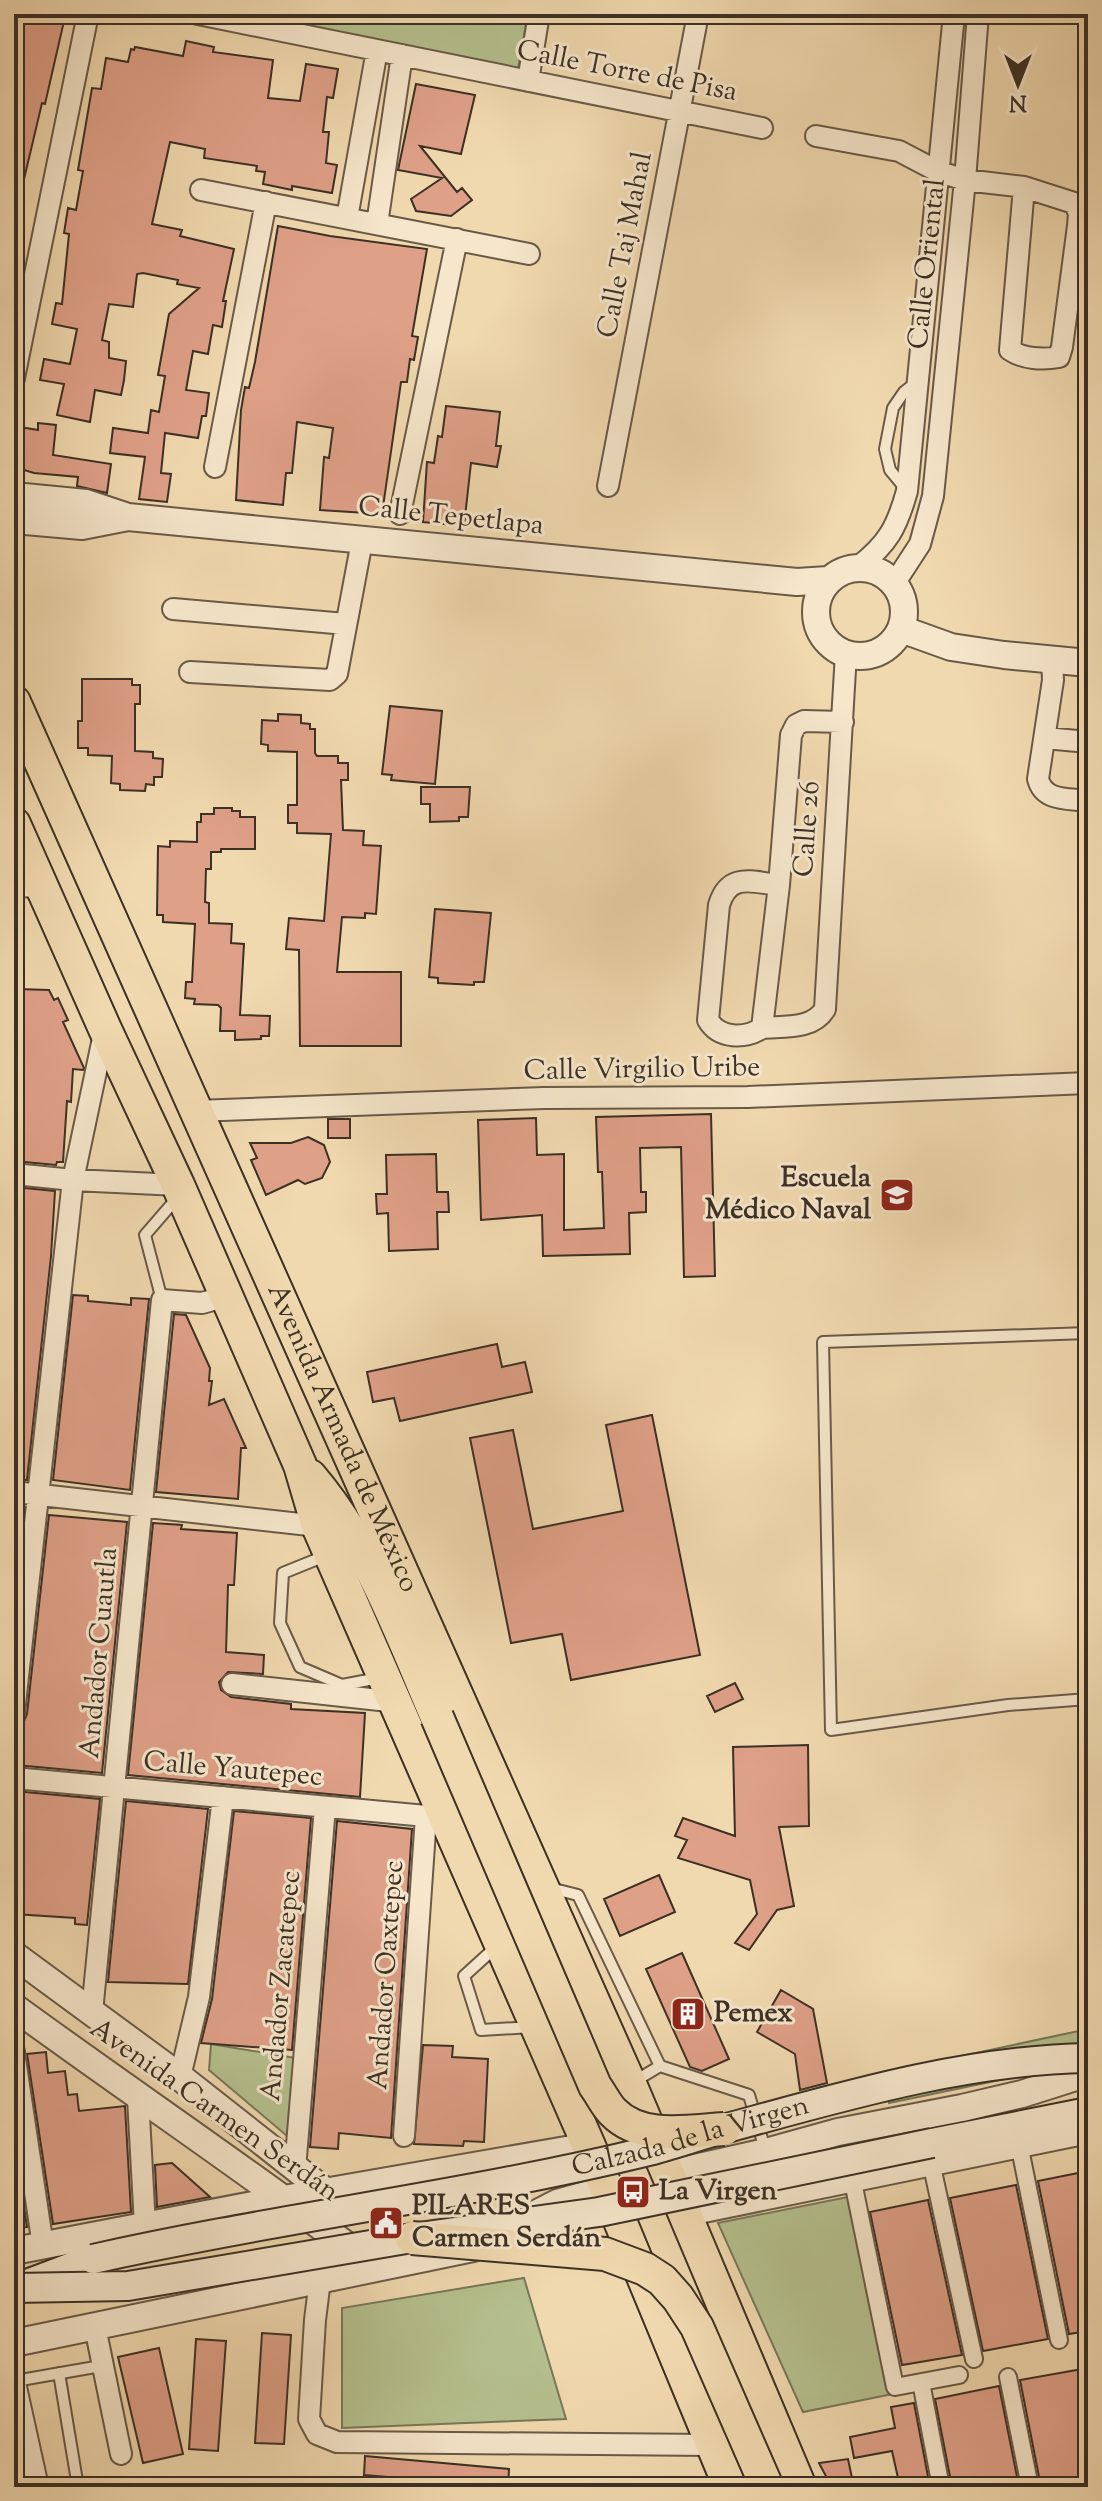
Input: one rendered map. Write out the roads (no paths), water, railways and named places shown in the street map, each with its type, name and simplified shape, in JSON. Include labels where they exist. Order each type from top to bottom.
[{"type":"main road","name":"Avenida Armada de México","points":[[14,702],[630,2084],[800,2487]]},
{"type":"main road","name":"Avenida Armada de México","points":[[14,824],[29,887],[105,1029],[227,1296],[300,1465],[324,1540],[391,1689],[437,1817],[501,1942],[730,2487]]},
{"type":"main road","points":[[300,1465],[327,1496],[375,1574],[595,2086],[613,2112],[629,2125],[672,2133],[724,2129]]},
{"type":"main road","name":"Calzada de la Virgen","points":[[14,2288],[93,2259],[421,2198],[647,2151],[851,2095],[968,2070],[1040,2059],[1088,2058]]},
{"type":"main road","name":"Calzada de la Virgen","points":[[14,2288],[128,2286],[412,2238],[599,2212],[932,2152],[1088,2112]]},
{"type":"main road","points":[[412,2238],[605,2254],[624,2259],[662,2280],[697,2327],[767,2487]]},
{"type":"street","points":[[14,378],[88,14]]},
{"type":"street","name":"Calle Torre de Pisa","points":[[198,14],[248,19],[377,50],[762,128]]},
{"type":"street","points":[[528,81],[539,14]]},
{"type":"street","name":"Calle Taj Mahal","points":[[608,486],[698,14]]},
{"type":"street","name":"Calle Oriental","points":[[858,567],[876,553],[893,532],[907,491],[954,14]]},
{"type":"street","name":"Calle Oriental","points":[[894,584],[920,544],[928,520],[965,180],[978,14]]},
{"type":"street","points":[[347,218],[377,50]]},
{"type":"street","points":[[377,224],[402,55]]},
{"type":"street","points":[[946,75],[973,77]]},
{"type":"street","points":[[816,136],[899,151],[937,171],[965,180],[1024,187],[1074,203],[1079,213],[1059,357],[1018,356],[1010,350],[1024,187]]},
{"type":"street","points":[[201,190],[529,254]]},
{"type":"street","points":[[215,467],[266,202]]},
{"type":"street","points":[[400,514],[457,239]]},
{"type":"street","name":"Calle Tepetlapa","points":[[14,496],[86,503],[128,517],[769,580],[828,580]]},
{"type":"street","points":[[901,513],[928,520]]},
{"type":"street","name":"Calle Tepetlapa","points":[[14,520],[82,526],[128,517]]},
{"type":"street","points":[[190,672],[330,680],[337,674],[362,541]]},
{"type":"street","points":[[858,567],[878,571],[894,584],[904,605],[901,629],[890,644],[874,653],[846,653],[829,643],[822,635],[815,616],[818,597],[828,580],[842,571],[858,567]]},
{"type":"street","points":[[769,580],[780,594],[815,616]]},
{"type":"street","points":[[173,609],[346,624]]},
{"type":"street","points":[[901,629],[951,647],[1088,663]]},
{"type":"street","name":"Calle 26","points":[[762,1028],[811,1023],[825,1009],[846,653]]},
{"type":"street","points":[[1052,659],[1053,680],[1038,779],[1041,790],[1051,796],[1088,801]]},
{"type":"street","points":[[779,885],[743,881],[730,884],[723,892],[719,905],[708,1020],[713,1028],[722,1033],[750,1036],[762,1028],[779,885],[791,735],[796,725],[804,721],[843,722]]},
{"type":"street","points":[[1045,738],[1088,742]]},
{"type":"street","points":[[14,1713],[73,1180],[105,1029]]},
{"type":"street","name":"Calle Virgilio Uribe","points":[[196,1111],[544,1098],[748,1097],[1088,1083]]},
{"type":"street","points":[[14,1174],[180,1189]]},
{"type":"street","points":[[162,1300],[202,1303],[227,1296]]},
{"type":"street","name":"Andador Cuautla","points":[[92,2012],[162,1300]]},
{"type":"street","points":[[14,1492],[142,1507],[324,1540]]},
{"type":"street","points":[[232,1684],[391,1689]]},
{"type":"street","name":"Calle Yautepec","points":[[14,1778],[437,1817]]},
{"type":"street","points":[[180,2077],[199,1997],[223,1797]]},
{"type":"street","name":"Andador Zacatepec","points":[[295,2169],[325,1807]]},
{"type":"street","name":"Andador Oaxtepec","points":[[404,2136],[437,1817]]},
{"type":"street","name":"Avenida Carmen Serdán","points":[[14,1955],[180,2077],[326,2192]]},
{"type":"street","name":"Avenida Carmen Serdán","points":[[14,2007],[376,2268]]},
{"type":"street","points":[[14,2052],[43,2246]]},
{"type":"street","points":[[668,2174],[838,2132],[1022,2094],[1088,2073]]},
{"type":"street","points":[[138,2098],[145,2226]]},
{"type":"street","name":"Calzada de la Virgen","points":[[684,2213],[852,2177],[932,2152],[1019,2144],[1088,2130]]},
{"type":"street","points":[[1019,2144],[1059,2340]]},
{"type":"street","name":"Calzada de la Virgen","points":[[14,2251],[284,2199],[589,2146]]},
{"type":"street","points":[[932,2152],[974,2359]]},
{"type":"street","points":[[852,2177],[895,2387],[959,2375]]},
{"type":"street","points":[[404,2179],[449,2193],[459,2208],[457,2241],[443,2256]]},
{"type":"street","name":"Calzada de la Virgen","points":[[14,2343],[443,2256],[485,2245],[533,2214],[557,2203],[607,2189]]},
{"type":"street","points":[[320,2280],[309,2419],[317,2434],[337,2442],[713,2445]]},
{"type":"street","points":[[95,2327],[121,2454]]},
{"type":"street","points":[[1008,2377],[1030,2487]]},
{"type":"street","points":[[14,2380],[38,2487]]},
{"type":"street","points":[[921,2382],[941,2487]]},
{"type":"lane","name":"Andador Cuautla","points":[[162,1300],[145,1235],[180,1189]]},
{"type":"lane","points":[[1088,1333],[823,1342],[831,1730],[1008,1705],[1088,1699]]},
{"type":"lane","points":[[324,1540],[283,1573],[280,1623],[300,1667],[342,1685],[391,1689]]},
{"type":"lane","points":[[541,1885],[578,1895],[660,2066],[749,2095],[766,2152],[773,2194]]},
{"type":"lane","points":[[501,1942],[464,1976],[481,2030],[538,2027]]},
{"type":"lane","points":[[630,2084],[660,2066]]},
{"type":"lane","points":[[14,2380],[101,2366]]},
{"type":"lane","points":[[59,2373],[78,2487]]},
{"type":"place","name":"Escuela Médico Naval","points":[[897,1195]]},
{"type":"place","name":"Pemex","points":[[688,2014]]},
{"type":"place","name":"La Virgen","points":[[633,2192]]},
{"type":"place","name":"PILARES Carmen Serdán","points":[[386,2223]]}]
